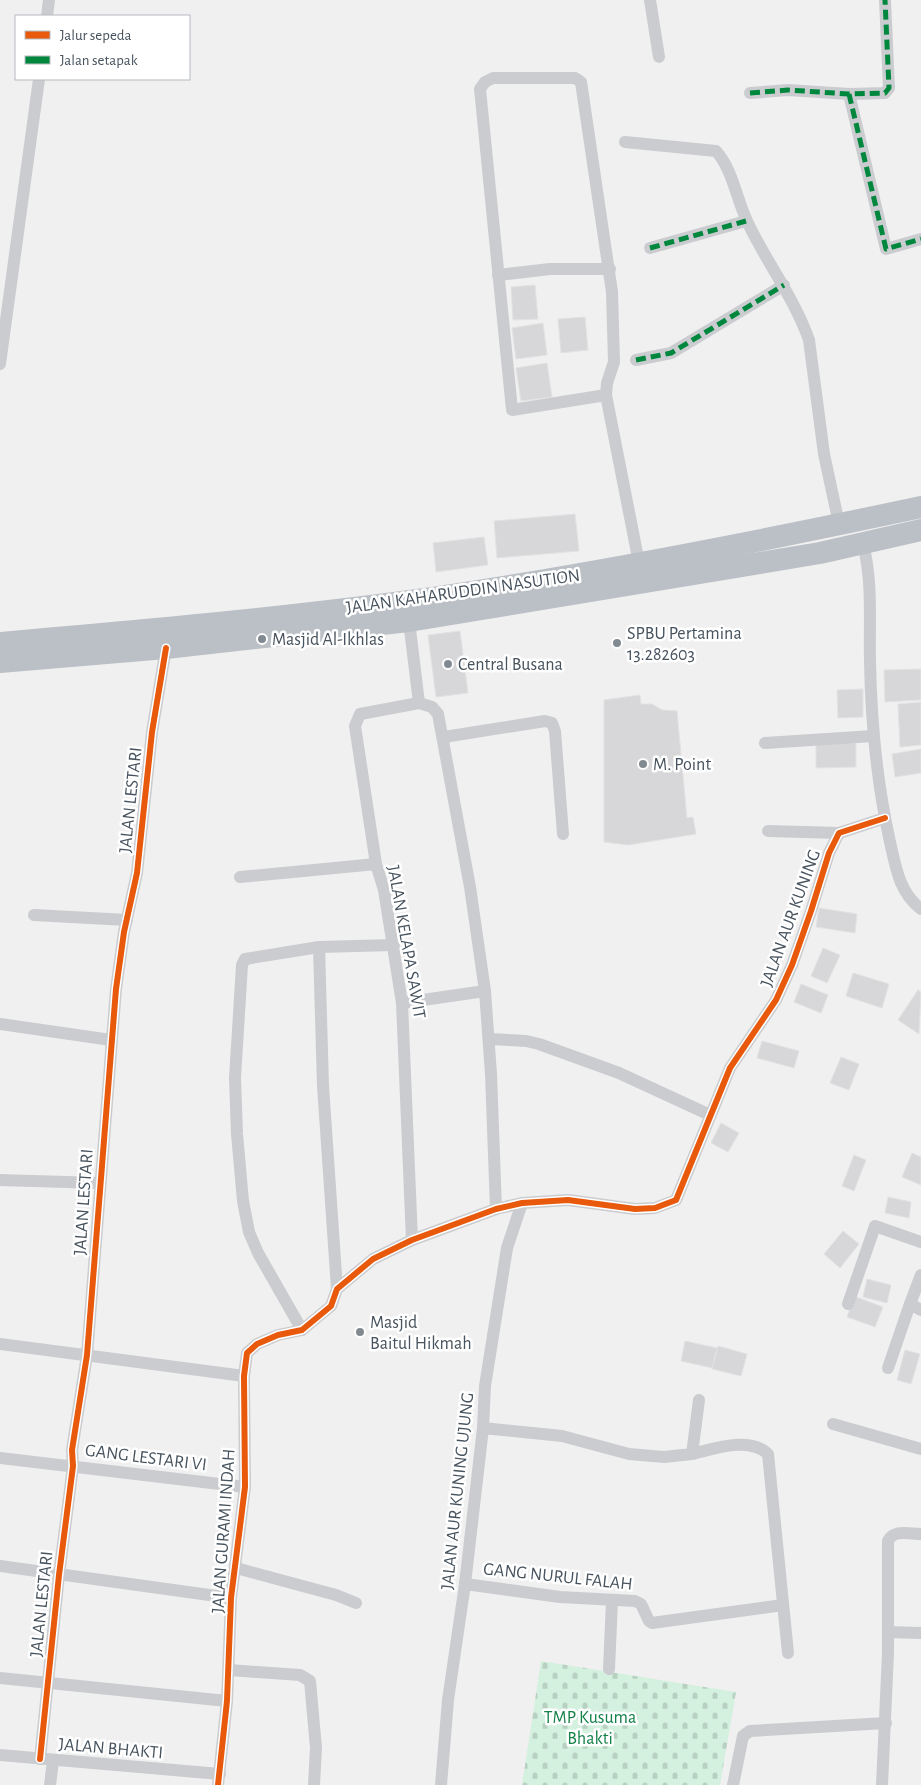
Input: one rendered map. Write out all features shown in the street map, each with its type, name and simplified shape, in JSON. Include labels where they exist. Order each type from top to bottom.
[{"type":"highway","name":"JALAN KAHARUDDIN NASUTION","points":[[0,662],[166,648],[409,620],[639,563],[921,507]]},
{"type":"highway","name":"JALAN KAHARUDDIN NASUTION","points":[[0,643],[167,628],[389,603],[675,578],[863,544],[921,530]]},
{"type":"street","points":[[47,15],[49,0]]},
{"type":"street","points":[[650,0],[659,57]]},
{"type":"street","points":[[750,93],[788,90],[882,94],[889,88],[885,0]]},
{"type":"street","points":[[606,395],[512,410],[480,89],[485,82],[493,78],[575,78],[581,82],[610,269],[614,362],[606,383],[606,395],[639,563]]},
{"type":"street","points":[[0,364],[39,80]]},
{"type":"street","points":[[849,94],[886,249],[921,239]]},
{"type":"street","points":[[625,142],[716,151],[724,160],[746,221],[784,286],[808,340],[824,454],[839,524]]},
{"type":"street","points":[[650,248],[746,221]]},
{"type":"street","points":[[498,275],[550,269],[610,269]]},
{"type":"street","points":[[636,360],[671,353],[784,286]]},
{"type":"street","points":[[863,544],[866,556],[870,628],[873,736],[885,818],[900,884],[921,909]]},
{"type":"street","points":[[409,620],[419,703],[436,710],[444,737],[470,887],[490,1039],[496,1209]]},
{"type":"street","name":"JALAN LESTARI","points":[[40,1759],[59,1575],[73,1466],[72,1450],[87,1355],[111,1040],[127,920],[137,873],[152,732],[166,648]]},
{"type":"street","name":"JALAN KELAPA SAWIT","points":[[412,1240],[402,1003],[384,890],[376,864],[356,720],[360,714],[419,703]]},
{"type":"street","points":[[444,737],[546,721],[552,723],[555,731],[563,834]]},
{"type":"street","points":[[765,743],[873,736]]},
{"type":"street","name":"JALAN AUR KUNING","points":[[768,831],[839,834],[885,818]]},
{"type":"street","name":"JALAN AUR KUNING","points":[[522,1203],[568,1200],[635,1208],[655,1208],[676,1200],[730,1068],[776,1000],[792,965],[812,911],[829,853],[839,834]]},
{"type":"street","points":[[240,876],[376,864]]},
{"type":"street","points":[[34,915],[127,920]]},
{"type":"street","points":[[319,947],[323,1086],[337,1289],[330,1306],[302,1330],[249,1232],[243,1201],[237,1134],[235,1078],[243,962],[252,958],[319,947],[394,945]]},
{"type":"street","points":[[402,1003],[484,991]]},
{"type":"street","points":[[0,1024],[111,1040]]},
{"type":"street","points":[[490,1039],[526,1041],[539,1044],[619,1073],[710,1115]]},
{"type":"street","points":[[0,1180],[100,1183]]},
{"type":"street","points":[[337,1289],[373,1259],[412,1240],[496,1209],[522,1203]]},
{"type":"street","name":"JALAN AUR KUNING UJUNG","points":[[441,1785],[448,1700],[465,1584],[483,1428],[485,1386],[507,1248],[522,1203]]},
{"type":"street","points":[[848,1304],[875,1226],[921,1242]]},
{"type":"street","points":[[888,1368],[916,1307],[921,1275]]},
{"type":"street","name":"JALAN GURAMI INDAH","points":[[219,1779],[227,1701],[231,1598],[245,1487],[244,1376],[246,1353],[257,1344],[278,1335],[302,1330]]},
{"type":"street","points":[[0,1344],[244,1376]]},
{"type":"street","points":[[692,1454],[699,1400]]},
{"type":"street","points":[[833,1424],[921,1449]]},
{"type":"street","points":[[483,1428],[562,1436],[629,1454],[664,1457],[746,1445],[757,1446],[768,1454],[788,1653]]},
{"type":"street","name":"GANG LESTARI VI","points":[[0,1458],[245,1487]]},
{"type":"street","points":[[882,1785],[886,1723],[888,1541],[896,1533],[921,1534]]},
{"type":"street","points":[[0,1566],[231,1598]]},
{"type":"street","points":[[236,1568],[336,1595],[356,1603]]},
{"type":"street","name":"GANG NURUL FALAH","points":[[465,1584],[560,1598],[639,1602],[652,1623],[783,1605]]},
{"type":"street","points":[[609,1669],[612,1601]]},
{"type":"street","points":[[888,1632],[921,1633]]},
{"type":"street","points":[[229,1670],[300,1675],[310,1681],[316,1748],[314,1785]]},
{"type":"street","points":[[0,1678],[227,1701]]},
{"type":"street","points":[[733,1785],[743,1736],[750,1730],[886,1723]]},
{"type":"street","name":"JALAN BHAKTI","points":[[0,1755],[219,1779]]},
{"type":"street","points":[[50,1785],[53,1761]]},
{"type":"green space","name":"TMP Kusuma Bhakti","points":[[541,1661],[736,1692],[720,1785],[522,1785]]},
{"type":"building","points":[[535,285],[538,319],[513,320],[511,287]]},
{"type":"building","points":[[585,317],[588,350],[561,353],[558,319]]},
{"type":"building","points":[[543,323],[547,355],[516,359],[512,328]]},
{"type":"building","points":[[547,363],[552,397],[521,401],[516,368]]},
{"type":"building","points":[[575,514],[579,551],[497,558],[494,521]]},
{"type":"building","points":[[484,537],[488,565],[436,572],[433,543]]},
{"type":"building","name":"Central Busana","points":[[460,631],[468,693],[436,697],[428,635]]},
{"type":"building","points":[[921,669],[921,700],[885,702],[884,670]]},
{"type":"building","points":[[863,689],[863,717],[838,718],[837,690]]},
{"type":"building","name":"M. Point","points":[[640,695],[641,704],[652,704],[662,710],[677,711],[687,818],[693,817],[696,834],[628,845],[604,842],[604,700]]},
{"type":"building","points":[[921,702],[921,745],[900,747],[898,704]]},
{"type":"building","points":[[816,743],[856,743],[856,767],[816,768]]},
{"type":"building","points":[[921,749],[921,773],[895,777],[892,754]]},
{"type":"building","points":[[819,908],[857,914],[855,933],[816,927]]},
{"type":"building","points":[[823,948],[840,955],[827,983],[811,976]]},
{"type":"building","points":[[853,973],[889,984],[882,1008],[846,996]]},
{"type":"building","points":[[801,984],[828,995],[821,1013],[794,1002]]},
{"type":"building","points":[[918,990],[921,992],[919,1034],[898,1020]]},
{"type":"building","points":[[762,1041],[799,1051],[794,1068],[757,1058]]},
{"type":"building","points":[[841,1057],[859,1064],[849,1090],[830,1083]]},
{"type":"building","points":[[721,1123],[739,1133],[728,1152],[711,1143]]},
{"type":"building","points":[[912,1153],[921,1157],[921,1185],[902,1177]]},
{"type":"building","points":[[854,1155],[866,1160],[854,1191],[842,1186]]},
{"type":"building","points":[[888,1197],[911,1202],[909,1218],[885,1213]]},
{"type":"building","points":[[843,1231],[859,1244],[840,1268],[824,1254]]},
{"type":"building","points":[[867,1279],[891,1285],[887,1303],[863,1297]]},
{"type":"building","points":[[854,1296],[883,1307],[875,1327],[847,1317]]},
{"type":"building","points":[[685,1341],[717,1348],[712,1368],[681,1361]]},
{"type":"building","points":[[718,1346],[747,1354],[741,1376],[712,1369]]},
{"type":"building","points":[[905,1350],[920,1354],[911,1384],[897,1380]]},
{"type":"marked path","points":[[750,93],[788,90],[849,94],[885,93],[889,88],[885,0]]},
{"type":"marked path","points":[[849,94],[886,249],[921,239]]},
{"type":"marked path","points":[[650,248],[746,221]]},
{"type":"marked path","points":[[636,360],[671,353],[784,285]]},
{"type":"cycle path","points":[[40,1759],[59,1575],[73,1466],[72,1450],[87,1355],[116,989],[124,932],[137,873],[152,732],[166,648]]},
{"type":"cycle path","points":[[218,1785],[227,1701],[231,1598],[245,1487],[244,1376],[247,1353],[257,1344],[278,1335],[302,1330],[331,1306],[337,1289],[373,1259],[412,1240],[496,1209],[522,1203],[568,1200],[635,1209],[655,1208],[676,1200],[730,1068],[776,1000],[792,965],[829,853],[839,833],[885,818]]},
{"type":"place","name":"Masjid Al-Ikhlas","points":[[262,639]]},
{"type":"place","name":"SPBU Pertamina 13.282603","points":[[617,643]]},
{"type":"place","name":"Central Busana","points":[[448,664]]},
{"type":"place","name":"M. Point","points":[[643,764]]},
{"type":"place","name":"Masjid Baitul Hikmah","points":[[360,1332]]}]
